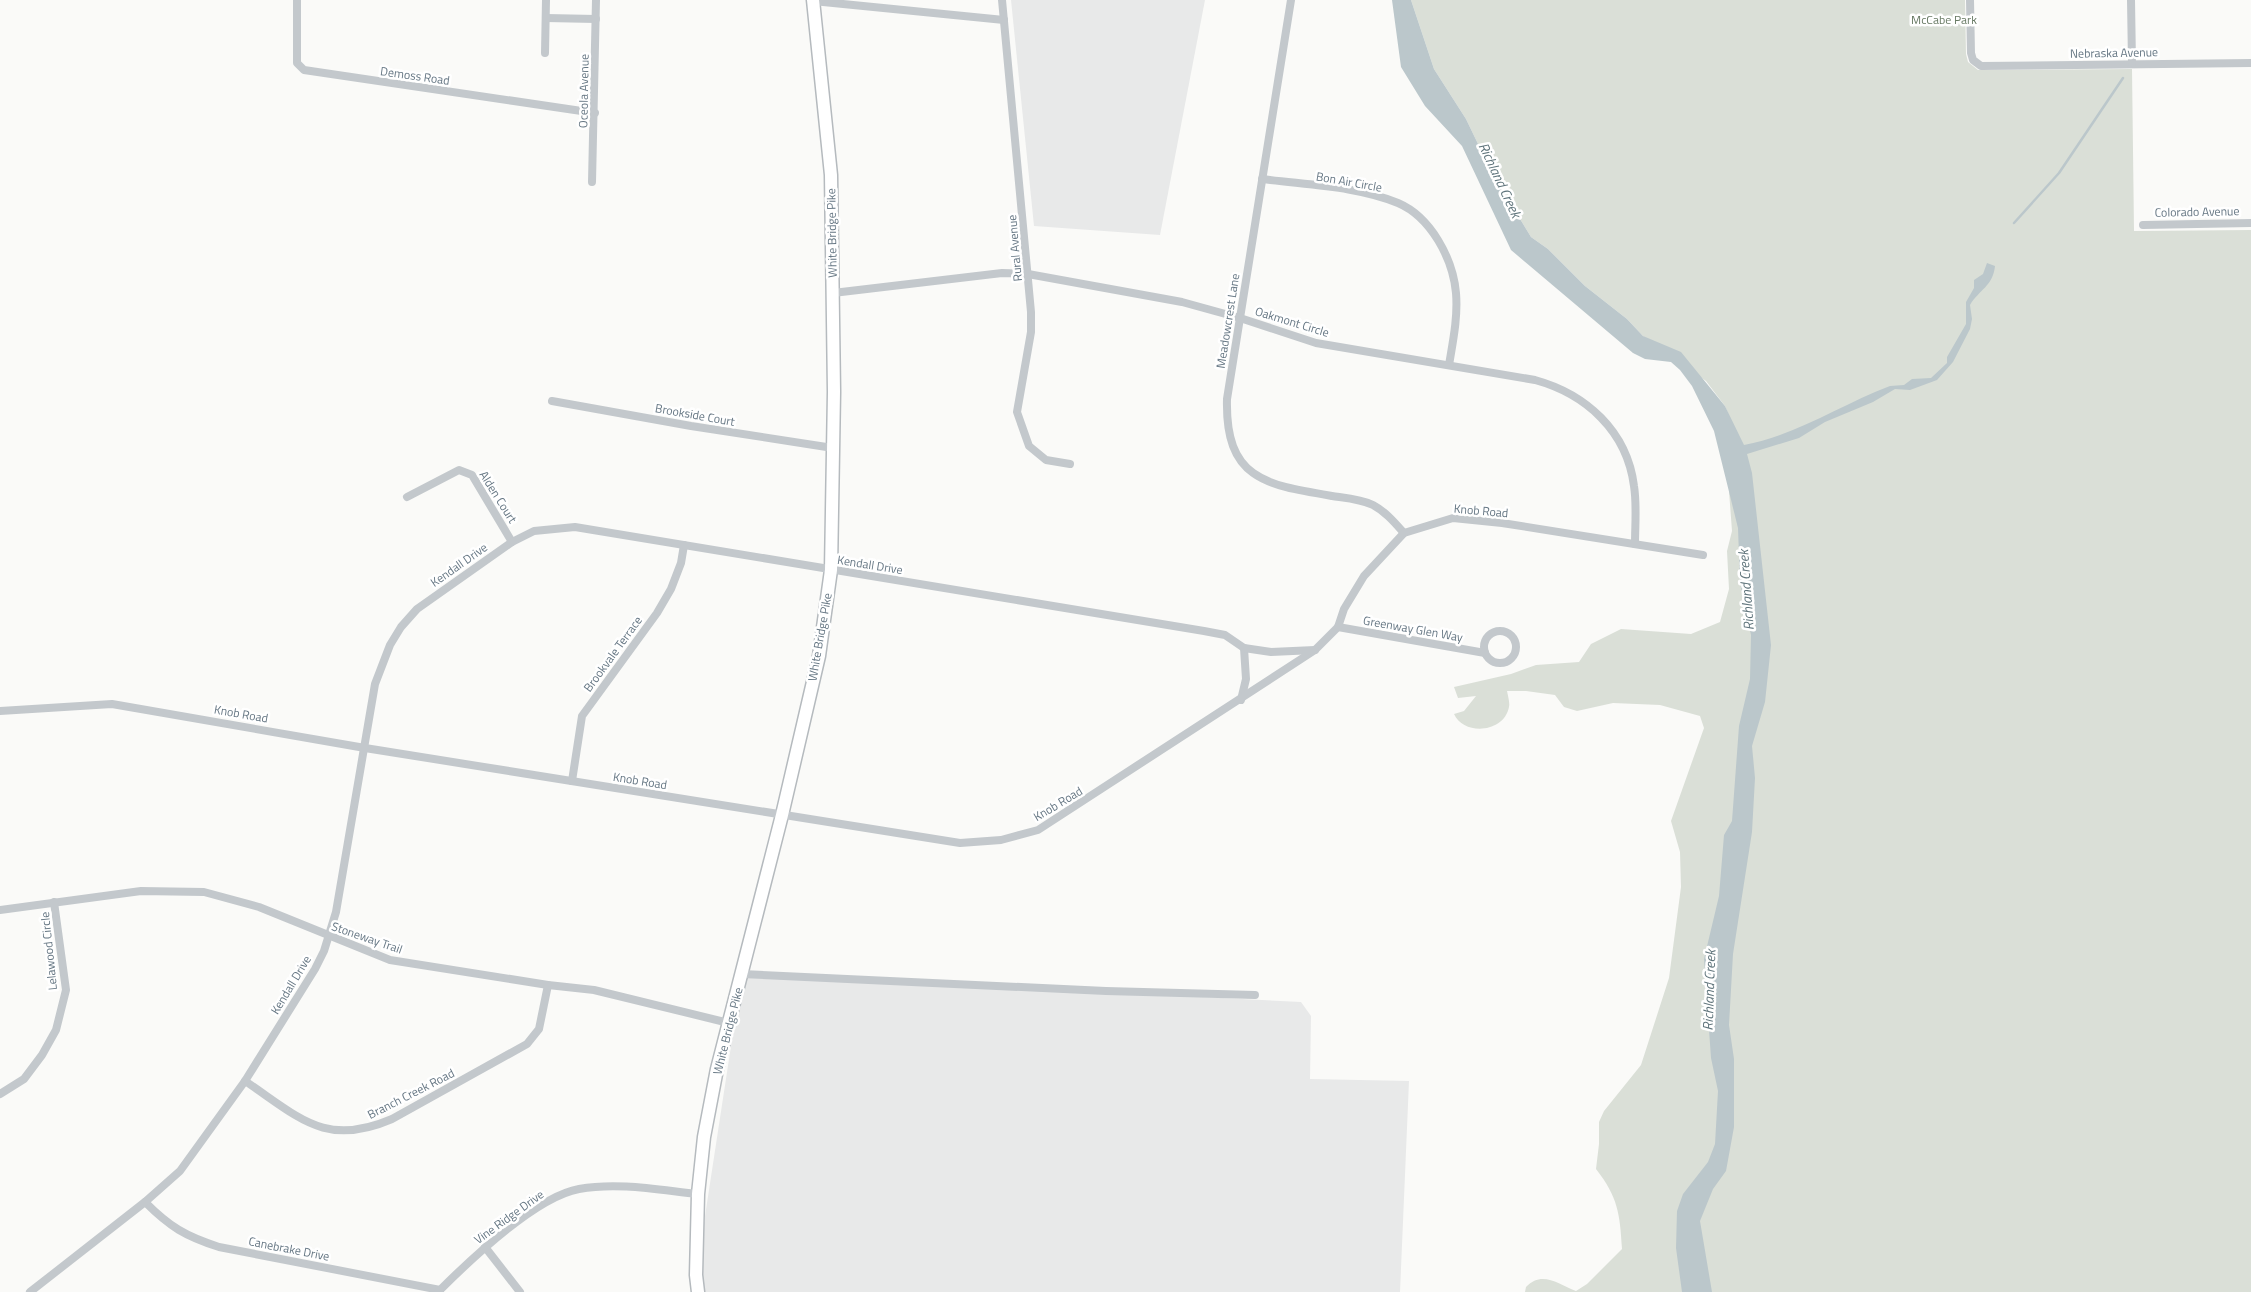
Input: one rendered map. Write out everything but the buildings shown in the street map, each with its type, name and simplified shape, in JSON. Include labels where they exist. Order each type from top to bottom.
[{"type":"main road","name":"White Bridge Pike","points":[[698,1292],[696,1275],[698,1194],[704,1137],[717,1069],[782,815],[819,656],[831,570],[833,293],[831,175],[813,1]]},
{"type":"street","name":"Demoss Road","points":[[297,0],[297,63],[304,70],[595,112]]},
{"type":"street","points":[[545,53],[546,0]]},
{"type":"street","name":"Oceola Avenue","points":[[592,182],[596,0]]},
{"type":"street","name":"Rural Avenue","points":[[1002,0],[1028,274],[1030,332],[1017,412],[1029,446],[1046,460],[1070,464]]},
{"type":"street","name":"Meadowcrest Lane","points":[[1291,0],[1227,399],[1226,423],[1231,444],[1249,472],[1284,488],[1354,499],[1371,504],[1384,511],[1404,534]]},
{"type":"street","name":"Nebraska Avenue","points":[[1970,0],[1970,53],[1973,60],[1979,65],[1991,67],[2132,63],[2251,64]]},
{"type":"street","points":[[2131,0],[2132,63]]},
{"type":"street","points":[[813,1],[1004,20]]},
{"type":"street","points":[[546,18],[596,19]]},
{"type":"street","name":"Bon Air Circle","points":[[1262,179],[1364,194],[1399,204],[1417,216],[1438,241],[1447,258],[1456,291],[1456,313],[1449,365]]},
{"type":"street","name":"Colorado Avenue","points":[[2143,224],[2251,223]]},
{"type":"street","name":"Oakmont Circle","points":[[833,293],[1002,273],[1028,274],[1182,302],[1240,318],[1316,343],[1544,382],[1560,387],[1590,405],[1624,449],[1635,486],[1636,544]]},
{"type":"street","name":"Brookside Court","points":[[552,401],[691,426],[833,448]]},
{"type":"street","name":"Alden Court","points":[[407,497],[459,470],[472,475],[512,542]]},
{"type":"street","name":"Knob Road","points":[[0,711],[112,704],[365,748],[960,843],[1001,840],[1038,830],[1241,700],[1314,650],[1338,627],[1344,609],[1364,576],[1404,534],[1453,518],[1502,523],[1703,555]]},
{"type":"street","name":"Kendall Drive","points":[[30,1292],[145,1202],[180,1171],[245,1081],[315,969],[328,937],[336,912],[375,684],[381,664],[401,628],[417,609],[512,542],[534,531],[575,527],[1204,631],[1225,635],[1244,648],[1271,652],[1314,650]]},
{"type":"street","name":"Brookvale Terrace","points":[[572,781],[582,716],[657,613],[672,589],[681,563],[684,544]]},
{"type":"street","name":"Greenway Glen Way","points":[[1338,627],[1484,653],[1493,661],[1506,661],[1514,653],[1514,640],[1506,632],[1493,632],[1486,641],[1484,653]]},
{"type":"street","points":[[1241,700],[1246,679],[1244,648]]},
{"type":"street","name":"Stoneway Trail","points":[[0,910],[141,891],[204,892],[259,907],[328,937],[390,960],[548,985],[594,990],[729,1023]]},
{"type":"street","name":"Lelawood Circle","points":[[0,1094],[24,1078],[42,1054],[56,1030],[66,990],[54,902]]},
{"type":"street","points":[[742,974],[1111,992],[1255,996]]},
{"type":"street","name":"Branch Creek Road","points":[[245,1081],[298,1117],[319,1127],[339,1132],[356,1132],[372,1128],[392,1119],[527,1044],[539,1029],[548,985]]},
{"type":"street","name":"Vine Ridge Drive","points":[[439,1291],[485,1247],[549,1200],[578,1189],[624,1186],[698,1194]]},
{"type":"street","name":"Canebrake Drive","points":[[145,1202],[167,1224],[194,1238],[219,1247],[439,1291]]},
{"type":"street","points":[[485,1247],[520,1292]]},
{"type":"shaded area","points":[[1011,0],[1205,0],[1160,235],[1034,226]]},
{"type":"shaded area","points":[[742,974],[1301,1002],[1311,1016],[1310,1079],[1409,1081],[1400,1292],[699,1292],[696,1275]]},
{"type":"green space","name":"McCabe Park","points":[[1411,0],[1965,0],[1966,54],[1968,62],[1978,70],[2132,69],[2134,231],[2251,230],[2251,1292],[1525,1292],[1526,1287],[1538,1279],[1550,1280],[1576,1291],[1587,1284],[1622,1249],[1619,1216],[1616,1206],[1609,1188],[1596,1169],[1599,1122],[1604,1111],[1641,1065],[1669,978],[1681,887],[1680,852],[1671,821],[1704,728],[1700,716],[1660,705],[1613,703],[1577,711],[1564,707],[1555,695],[1526,691],[1507,691],[1509,705],[1506,716],[1492,726],[1474,728],[1466,726],[1454,714],[1464,711],[1476,696],[1458,698],[1454,687],[1511,674],[1536,665],[1579,662],[1591,644],[1621,629],[1691,634],[1720,622],[1729,589],[1727,551],[1732,531],[1729,491],[1741,453],[1735,430],[1725,406],[1706,381],[1643,336],[1627,319],[1585,286],[1548,249],[1531,237],[1493,175],[1466,119],[1434,69]]},
{"type":"water","name":"Richland Creek","points":[[1392,0],[1411,0],[1434,69],[1466,119],[1493,175],[1531,237],[1548,249],[1585,286],[1627,319],[1643,336],[1681,352],[1725,406],[1744,445],[1800,427],[1890,386],[1904,385],[1912,379],[1931,378],[1947,363],[1947,357],[1966,324],[1966,302],[1974,288],[1974,280],[1983,274],[1987,263],[1995,266],[1989,283],[1970,305],[1972,319],[1970,329],[1953,362],[1937,380],[1910,390],[1895,389],[1873,402],[1825,422],[1799,438],[1747,454],[1752,473],[1771,645],[1765,702],[1752,746],[1755,778],[1752,832],[1733,954],[1729,1025],[1734,1059],[1734,1127],[1726,1171],[1713,1189],[1700,1221],[1712,1292],[1682,1292],[1676,1248],[1677,1211],[1683,1194],[1708,1162],[1715,1144],[1718,1091],[1711,1058],[1704,959],[1719,896],[1724,835],[1732,821],[1739,726],[1750,679],[1751,635],[1740,583],[1738,528],[1714,431],[1692,386],[1680,370],[1671,362],[1645,359],[1633,353],[1511,250],[1462,146],[1425,106],[1401,67]]},
{"type":"waterway","points":[[2014,223],[2059,173],[2123,78]]}]
